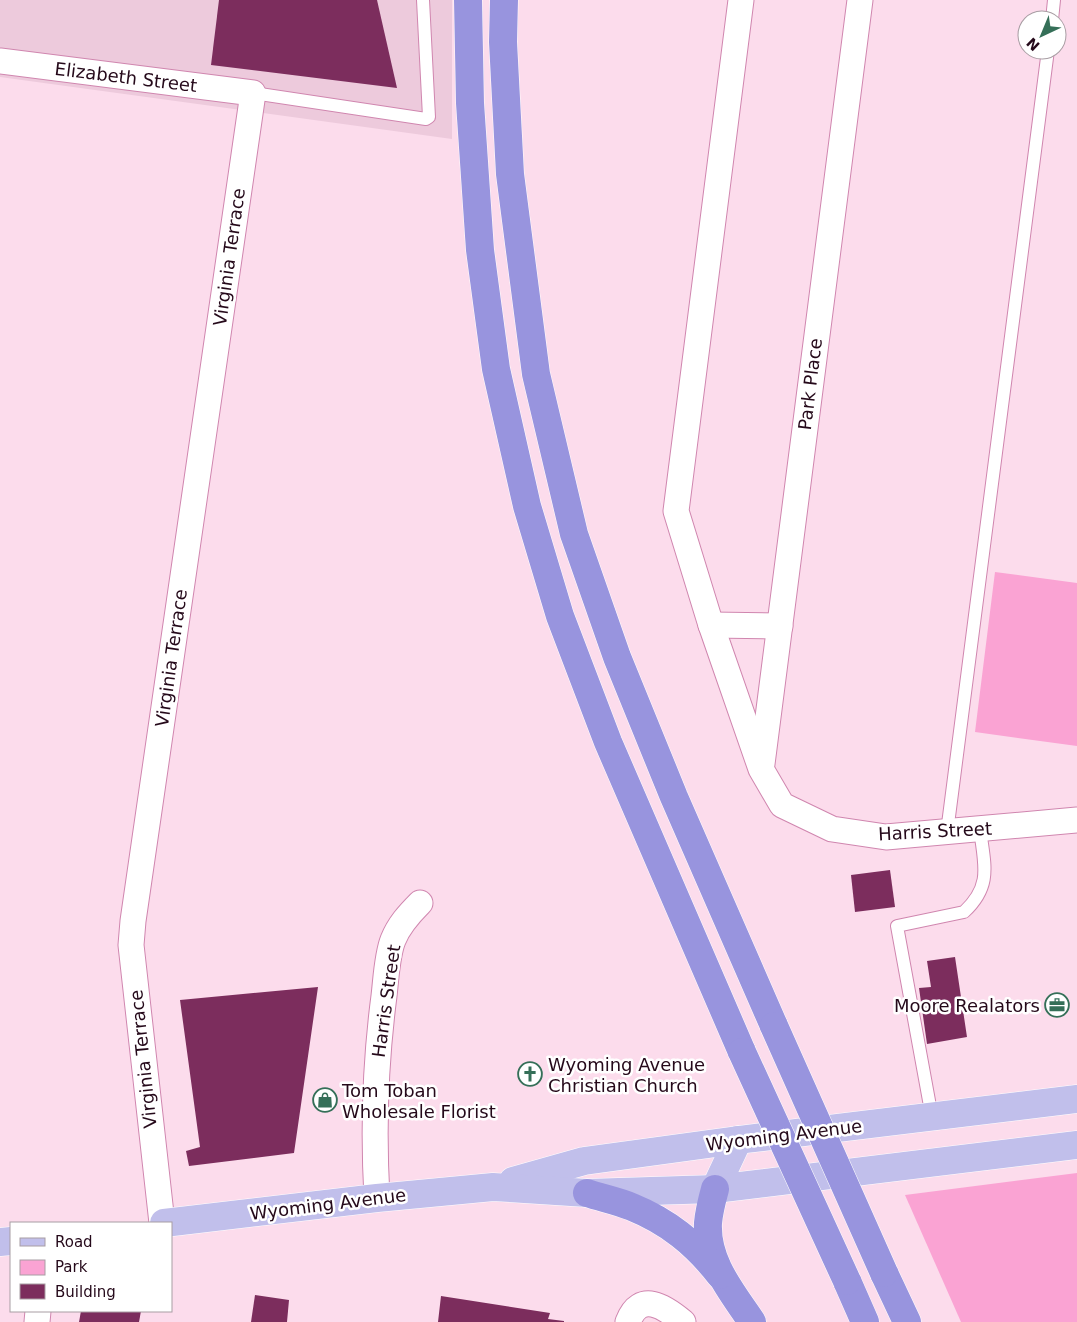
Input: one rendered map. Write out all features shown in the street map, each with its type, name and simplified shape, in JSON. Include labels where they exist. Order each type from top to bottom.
[{"type":"highway","points":[[468,0],[470,103],[480,250],[496,369],[528,506],[560,616],[608,742],[742,1052],[865,1322]]},
{"type":"highway","points":[[504,0],[502,42],[510,174],[536,374],[574,534],[620,666],[674,798],[907,1322]]},
{"type":"highway","points":[[715,1188],[708,1224],[712,1256],[720,1275]]},
{"type":"highway","points":[[587,1193],[630,1206],[667,1224],[707,1258],[752,1322]]},
{"type":"main road","name":"Wyoming Avenue","points":[[493,1187],[584,1161],[738,1140],[1077,1099]]},
{"type":"main road","points":[[715,1188],[738,1140]]},
{"type":"main road","name":"Wyoming Avenue","points":[[172,1222],[376,1198],[493,1187],[587,1193],[715,1188],[1077,1146]]},
{"type":"street","name":"Harris Street","points":[[741,0],[676,511],[761,768],[782,805],[832,829],[886,837],[1077,820]]},
{"type":"street","name":"Park Place","points":[[761,768],[860,0]]},
{"type":"street","name":"Elizabeth Street","points":[[0,60],[253,93]]},
{"type":"street","name":"Virginia Terrace","points":[[163,1222],[131,946],[133,921],[253,93]]},
{"type":"street","points":[[712,624],[780,626]]},
{"type":"street","name":"Harris Street","points":[[376,1198],[374,1151],[375,1101],[380,1029],[389,961],[392,942],[399,928],[420,903]]},
{"type":"street","points":[[628,1322],[631,1315],[640,1305],[654,1303],[670,1311],[683,1322]]},
{"type":"lane","points":[[253,93],[429,118],[423,0]]},
{"type":"lane","points":[[947,832],[1047,60]]},
{"type":"lane","points":[[932,1116],[897,926],[964,912],[971,906],[981,893],[986,874],[980,829]]},
{"type":"shaded area","points":[[0,0],[452,0],[452,139],[0,77]]},
{"type":"green space","points":[[995,572],[1077,583],[1077,746],[975,732]]},
{"type":"green space","points":[[1077,1173],[1077,1322],[961,1322],[905,1195]]},
{"type":"building","points":[[219,0],[377,0],[397,88],[211,65]]},
{"type":"building","points":[[890,870],[895,907],[855,912],[851,875]]},
{"type":"building","points":[[955,957],[967,1037],[927,1044],[919,988],[931,987],[927,961]]},
{"type":"building","points":[[318,987],[294,1153],[189,1166],[186,1151],[200,1147],[180,1000]]},
{"type":"building","points":[[255,1295],[289,1300],[287,1322],[251,1322]]},
{"type":"building","points":[[441,1296],[550,1313],[548,1319],[564,1322],[438,1322]]},
{"type":"building","points":[[81,1312],[141,1312],[139,1322],[79,1322]]},
{"type":"place","name":"Moore Realators","points":[[1057,1005]]},
{"type":"place","name":"Wyoming Avenue Christian Church","points":[[530,1074]]},
{"type":"place","name":"Tom Toban Wholesale Florist","points":[[325,1100]]}]
